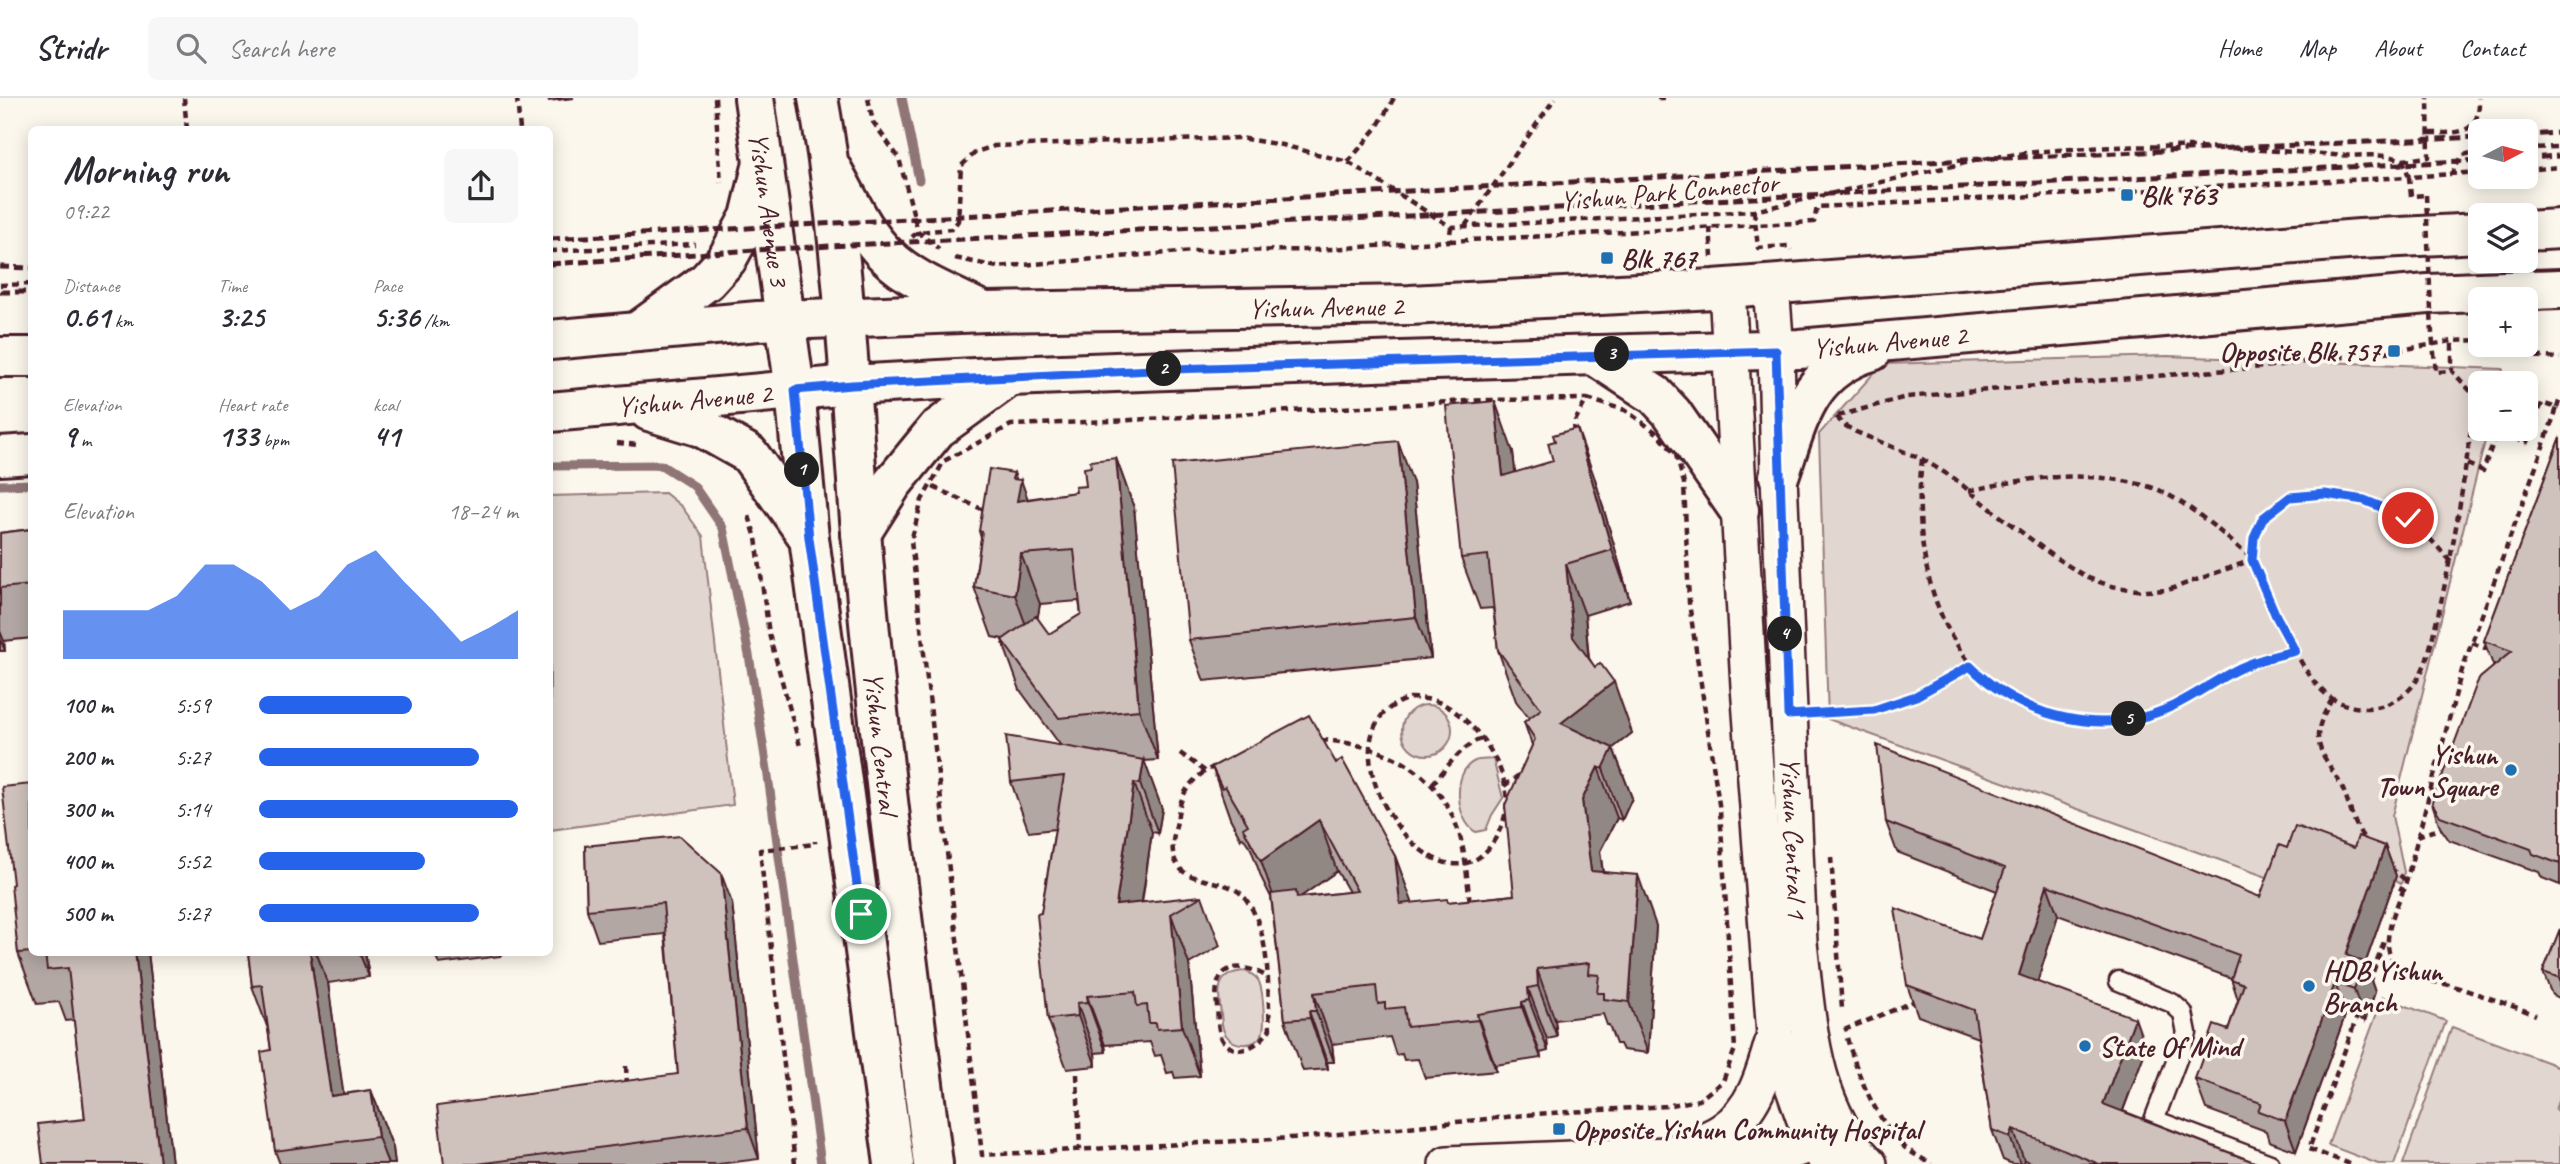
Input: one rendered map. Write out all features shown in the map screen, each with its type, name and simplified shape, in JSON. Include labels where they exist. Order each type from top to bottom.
[{"type":"main road","name":"Yishun Avenue 3","points":[[754,98],[785,320]]},
{"type":"main road","points":[[818,98],[831,168],[846,317]]},
{"type":"main road","points":[[636,334],[708,281],[727,259],[750,217],[762,167]]},
{"type":"main road","points":[[831,168],[875,243],[888,258],[985,312]]},
{"type":"main road","points":[[2538,230],[2560,229]]},
{"type":"main road","name":"Yishun Avenue 2","points":[[553,340],[758,321],[846,317],[1410,305],[1727,288],[2360,239],[2468,234]]},
{"type":"main road","name":"Yishun Avenue 2","points":[[553,412],[852,385],[1010,376],[1776,351],[2415,295],[2560,289]]},
{"type":"main road","name":"Yishun Central","points":[[846,317],[861,533],[894,842],[933,1164]]},
{"type":"main road","name":"Yishun Central","points":[[785,320],[795,390],[809,538],[894,1164]]},
{"type":"main road","points":[[1779,476],[1806,405],[1826,376],[1836,366],[1856,356],[1908,341]]},
{"type":"main road","points":[[1594,355],[1655,396],[1672,413],[1739,510]]},
{"type":"main road","points":[[0,357],[28,357]]},
{"type":"main road","points":[[861,533],[892,484],[937,429],[1010,376]]},
{"type":"main road","points":[[630,406],[701,427],[748,454],[809,538]]},
{"type":"main road","points":[[0,456],[28,454]]},
{"type":"street","name":"Yishun Central 1","points":[[1771,285],[1776,351],[1779,476],[1805,714],[1799,943],[1807,1013],[1816,1060],[1841,1153]]},
{"type":"street","name":"Yishun Central 1","points":[[1727,288],[1749,686],[1775,1035],[1796,1099],[1841,1153]]},
{"type":"street","points":[[1668,1155],[1724,1130],[1749,1104],[1762,1080],[1775,1035]]},
{"type":"street","points":[[1447,1164],[1668,1155],[1774,1157],[1841,1153]]},
{"type":"lane","points":[[2119,981],[2172,1003],[2183,1013],[2187,1033],[2154,1121],[2270,1164]]},
{"type":"path","points":[[184,98],[187,126]]},
{"type":"path","points":[[517,98],[520,126]]},
{"type":"path","points":[[715,98],[721,185]]},
{"type":"path","points":[[868,98],[873,122],[899,158],[918,232],[949,257],[997,267],[1193,251],[1316,250],[1814,222],[1817,207],[2468,173]]},
{"type":"path","points":[[1348,162],[1376,129],[1394,98]]},
{"type":"path","points":[[1657,98],[1667,98]]},
{"type":"path","points":[[2428,98],[2429,157],[2403,160],[2410,177],[2411,196],[2426,195],[2432,334],[2437,372],[2452,371]]},
{"type":"path","points":[[2430,133],[2461,133],[2471,126],[2480,112],[2479,98]]},
{"type":"path","points":[[1464,226],[1556,99]]},
{"type":"path","points":[[918,232],[952,229],[958,221],[961,166],[976,152],[995,146],[1240,138],[1282,145],[1348,162],[1451,227],[1449,241]]},
{"type":"path","name":"Yishun Park Connector","points":[[1451,227],[1754,211],[1983,159],[2018,154],[2171,146],[2356,157],[2389,155],[2403,160]]},
{"type":"path","points":[[2538,148],[2560,147]]},
{"type":"path","points":[[2451,174],[2463,155],[2468,154]]},
{"type":"path","points":[[2538,169],[2560,167]]},
{"type":"path","points":[[553,251],[702,243]]},
{"type":"path","points":[[0,285],[28,284]]},
{"type":"path","points":[[1829,428],[1836,417],[1906,397],[2263,367],[2468,340]]},
{"type":"path","points":[[1969,491],[2016,480],[2052,476],[2100,477],[2142,484],[2160,491],[2186,505],[2252,560],[2276,616],[2295,651],[2316,682],[2332,699],[2368,708],[2386,706],[2404,697],[2417,680],[2427,659],[2451,561],[2475,396],[2452,371],[2452,341]]},
{"type":"path","points":[[2538,357],[2560,358]]},
{"type":"path","points":[[2368,985],[2407,880],[2462,670],[2560,398]]},
{"type":"path","points":[[1571,440],[1575,421],[1587,399]]},
{"type":"path","points":[[1587,399],[1625,410],[1657,433],[1676,454],[1684,483],[1689,603],[1720,811],[1723,850],[1735,1049],[1723,1081],[1699,1100],[1666,1106],[1535,1114],[1308,1137],[982,1155],[911,541],[922,500],[944,461],[1011,425],[1485,400],[1587,399]]},
{"type":"path","points":[[2538,413],[2542,403],[2557,408]]},
{"type":"path","points":[[1836,417],[1856,432],[1922,459],[1955,479],[2056,558],[2088,578],[2111,586],[2143,591],[2168,590],[2252,560]]},
{"type":"path","points":[[2467,464],[2483,471],[2494,441]]},
{"type":"path","points":[[604,443],[644,446]]},
{"type":"path","points":[[1922,459],[1918,505],[1923,548],[1947,630],[1970,666],[2007,696],[2029,708],[2053,716],[2101,723],[2136,718],[2171,708],[2234,671],[2295,651]]},
{"type":"path","points":[[929,485],[971,506],[996,514]]},
{"type":"path","points":[[2252,560],[2254,538],[2263,518],[2290,497],[2325,494],[2364,500],[2408,518],[2451,561]]},
{"type":"path","points":[[746,510],[756,538],[769,634],[803,757]]},
{"type":"path","points":[[2472,643],[2497,653]]},
{"type":"path","points":[[1805,714],[1874,710],[1916,696],[1970,666]]},
{"type":"path","points":[[1410,698],[1425,698],[1440,703],[1466,720],[1482,738],[1497,760],[1504,786],[1506,813],[1498,836],[1482,854],[1465,863],[1446,863],[1430,857],[1412,844],[1398,828],[1376,788],[1371,747],[1376,724],[1395,703],[1410,698]]},
{"type":"path","points":[[1805,714],[1821,699]]},
{"type":"path","points":[[2332,699],[2320,724],[2320,746],[2343,791],[2354,825],[2370,847]]},
{"type":"path","points":[[1805,714],[1823,726]]},
{"type":"path","points":[[1432,784],[1455,755],[1468,744],[1482,738]]},
{"type":"path","points":[[1313,740],[1352,742],[1388,753],[1432,784],[1455,824],[1465,863],[1471,910]]},
{"type":"path","points":[[1180,752],[1205,771]]},
{"type":"path","points":[[1216,765],[1190,783],[1181,796],[1173,852],[1180,870],[1193,878],[1228,885],[1244,897],[1264,939],[1270,1029],[1262,1042],[1248,1049],[1236,1050],[1223,1041],[1219,1029],[1215,991],[1219,977],[1228,969],[1240,967],[1266,976]]},
{"type":"path","points":[[1504,786],[1530,767]]},
{"type":"path","points":[[2417,836],[2454,825]]},
{"type":"path","points":[[795,1164],[760,850],[816,844],[814,831]]},
{"type":"path","points":[[1830,850],[1844,1030],[1866,1090],[1885,1123],[1905,1147],[1931,1164]]},
{"type":"path","points":[[2381,861],[2407,880]]},
{"type":"path","points":[[2381,879],[2404,890]]},
{"type":"path","points":[[2386,934],[2392,959],[2404,972],[2480,993],[2536,1015]]},
{"type":"path","points":[[1844,1030],[1925,997]]},
{"type":"path","points":[[2350,1164],[2309,1149],[2359,1010]]},
{"type":"path","points":[[626,1066],[628,1094]]},
{"type":"path","points":[[1077,1074],[1080,1150]]},
{"type":"shaded area","points":[[2168,356],[2503,369],[2468,371],[2468,441],[2485,441],[2392,816],[2404,872],[2401,884],[2299,826],[2275,880],[1828,719],[1819,434],[1882,364]]},
{"type":"shaded area","points":[[665,493],[682,507],[703,536],[733,805],[553,830],[553,496]]},
{"type":"shaded area","points":[[1427,705],[1445,712],[1452,730],[1445,748],[1427,755],[1409,748],[1402,730],[1409,712]]},
{"type":"shaded area","points":[[1493,759],[1503,798],[1486,830],[1476,832],[1464,818],[1459,785],[1467,767],[1477,760]]},
{"type":"shaded area","points":[[1245,971],[1251,973],[1260,984],[1264,1023],[1259,1039],[1250,1044],[1239,1044],[1224,1033],[1219,991],[1223,979],[1228,975]]},
{"type":"shaded area","points":[[2383,997],[2446,1021],[2394,1164],[2378,1164],[2328,1145]]},
{"type":"shaded area","points":[[2452,1027],[2560,1067],[2560,1095],[2555,1110],[2560,1113],[2560,1164],[2403,1164]]},
{"type":"building","points":[[1495,401],[1503,476],[1553,461],[1548,443],[1555,441],[1553,435],[1577,428],[1612,550],[1566,564],[1573,637],[1595,667],[1600,663],[1614,682],[1561,723],[1613,748],[1603,769],[1598,767],[1582,800],[1591,871],[1638,875],[1629,1002],[1604,999],[1604,993],[1597,993],[1599,975],[1588,974],[1589,963],[1537,969],[1538,986],[1528,988],[1529,1000],[1522,1002],[1522,1007],[1477,1014],[1478,1020],[1407,1027],[1404,1007],[1385,1009],[1385,1003],[1378,1004],[1376,986],[1314,993],[1316,1011],[1309,1011],[1310,1018],[1285,1020],[1271,894],[1296,891],[1297,898],[1357,891],[1319,820],[1261,861],[1243,828],[1248,825],[1225,786],[1222,788],[1212,767],[1309,715],[1336,763],[1342,759],[1395,856],[1400,904],[1514,895],[1505,805],[1535,739],[1524,722],[1541,709],[1498,650],[1488,555],[1461,558],[1446,406]]},
{"type":"building","points":[[2560,437],[2560,864],[2533,854],[2531,849],[2440,816],[2432,803],[2477,683],[2512,651],[2484,641]]},
{"type":"building","points":[[1398,441],[1416,617],[1189,640],[1172,464]]},
{"type":"building","points":[[1116,458],[1139,710],[1059,718],[1002,640],[1036,616],[1049,634],[1081,614],[1074,550],[1021,554],[1015,595],[974,587],[982,532],[979,531],[989,469],[1014,473],[1012,479],[1021,480],[1017,501],[1076,492],[1075,487],[1086,486],[1084,468],[1091,467],[1090,461]]},
{"type":"building","points":[[28,530],[28,585],[0,588],[0,533]]},
{"type":"building","points":[[1006,736],[1144,760],[1140,784],[1134,783],[1116,905],[1202,896],[1171,914],[1182,1027],[1157,1029],[1156,1023],[1149,1023],[1147,1005],[1137,1006],[1135,992],[1087,996],[1088,1002],[1077,1003],[1078,1016],[1048,1019],[1037,914],[1041,913],[1064,776],[1011,782]]},
{"type":"building","points":[[1877,745],[2260,897],[2279,845],[2287,848],[2295,826],[2354,848],[2358,836],[2385,846],[2346,955],[2364,962],[2354,990],[2335,983],[2285,1121],[2258,1111],[2261,1103],[2195,1079],[2214,1025],[2228,1030],[2244,984],[2231,979],[2239,955],[2047,885],[2019,975],[2135,1018],[2103,1104],[2259,1164],[2099,1164],[2013,1129],[2010,1137],[1992,1130],[1974,1010],[1907,985],[1895,908],[1980,939],[2005,868],[1886,822]]},
{"type":"building","points":[[28,784],[28,952],[18,953],[2,787]]},
{"type":"building","points":[[680,836],[721,873],[748,1128],[477,1164],[444,1164],[437,1106],[678,1074],[663,903],[587,910],[585,846]]},
{"type":"building","points":[[2560,929],[2560,978],[2543,972]]},
{"type":"building","points":[[45,956],[135,956],[160,1164],[43,1164],[38,1124],[85,1119],[68,968],[47,970]]},
{"type":"building","points":[[248,956],[311,956],[331,1096],[371,1090],[378,1137],[275,1151],[261,1052],[271,1050],[262,985],[252,986]]},
{"type":"waterway","points":[[902,98],[919,180]]},
{"type":"waterway","points":[[553,466],[661,465],[694,486],[723,528],[749,655],[768,776],[821,1164]]},
{"type":"waterway","points":[[0,485],[28,484]]},
{"type":"railway","points":[[2538,134],[2560,133]]},
{"type":"railway","points":[[553,239],[1983,159],[2468,138]]},
{"type":"railway","points":[[2538,157],[2560,156]]},
{"type":"railway","points":[[553,264],[755,250],[2468,161]]},
{"type":"railway","points":[[0,267],[28,268]]},
{"type":"railway","points":[[0,292],[28,292]]},
{"type":"place","name":"Blk 763","points":[[2127,195]]},
{"type":"place","name":"Blk 767","points":[[1607,258]]},
{"type":"place","name":"Opposite Blk 757","points":[[2394,351]]},
{"type":"place","name":"Yishun Town Square","points":[[2511,770]]},
{"type":"place","name":"HDB Yishun Branch","points":[[2309,986]]},
{"type":"place","name":"State Of Mind","points":[[2085,1046]]},
{"type":"place","name":"Opposite Yishun Community Hospital","points":[[1559,1129]]},
{"type":"route","points":[[861,914],[809,538],[795,390],[1172,369],[1776,351],[1788,715],[1874,710],[1916,696],[1970,666],[2007,696],[2029,708],[2053,716],[2101,723],[2136,718],[2171,708],[2234,671],[2295,651],[2276,616],[2252,560],[2254,538],[2263,518],[2290,497],[2325,494],[2364,500],[2408,518]]}]
